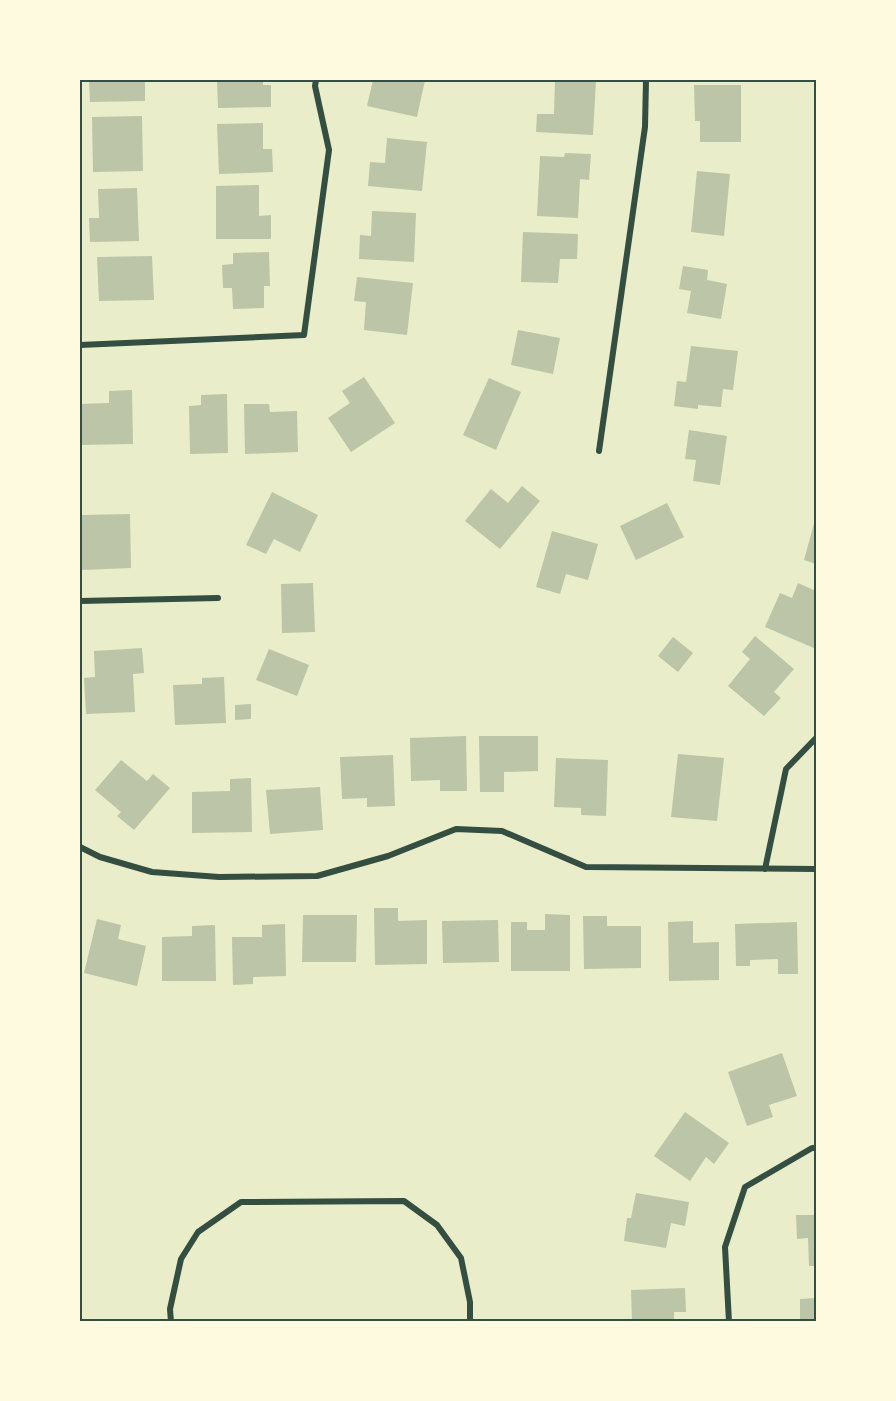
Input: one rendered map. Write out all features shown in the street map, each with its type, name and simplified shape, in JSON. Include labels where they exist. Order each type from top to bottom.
[{"type":"street","points":[[80,345],[304,335],[329,150],[315,86],[316,80]]},
{"type":"street","points":[[599,452],[645,127],[646,80]]},
{"type":"street","points":[[80,601],[218,598]]},
{"type":"street","points":[[765,869],[786,769],[816,738]]},
{"type":"street","points":[[80,847],[100,857],[152,872],[219,876],[317,876],[387,856],[456,829],[502,831],[586,867],[816,869]]},
{"type":"street","points":[[729,1322],[724,1247],[745,1187],[812,1148],[816,1148]]},
{"type":"street","points":[[171,1322],[170,1309],[182,1259],[198,1232],[241,1202],[404,1201],[437,1226],[461,1258],[470,1302],[470,1322]]},
{"type":"building","points":[[89,80],[145,80],[145,101],[90,102]]},
{"type":"building","points":[[217,80],[263,80],[263,85],[271,85],[271,107],[218,108]]},
{"type":"building","points":[[373,80],[425,80],[417,117],[367,106]]},
{"type":"building","points":[[555,80],[596,80],[593,135],[536,132],[537,114],[554,114]]},
{"type":"building","points":[[694,85],[741,85],[741,142],[700,142],[700,121],[695,121]]},
{"type":"building","points":[[142,116],[143,171],[93,172],[92,117]]},
{"type":"building","points":[[263,123],[263,149],[272,149],[273,172],[219,174],[217,124]]},
{"type":"building","points":[[387,138],[427,142],[422,191],[368,186],[370,162],[385,163]]},
{"type":"building","points":[[565,153],[591,154],[589,180],[580,179],[578,218],[537,216],[540,156],[564,157]]},
{"type":"building","points":[[697,171],[730,174],[724,236],[691,232]]},
{"type":"building","points":[[259,185],[259,216],[271,215],[271,239],[216,239],[216,186]]},
{"type":"building","points":[[137,188],[139,241],[90,242],[89,218],[99,218],[98,189]]},
{"type":"building","points":[[372,211],[416,213],[414,262],[359,259],[360,235],[371,236]]},
{"type":"building","points":[[523,232],[578,234],[577,259],[560,259],[558,283],[521,282]]},
{"type":"building","points":[[269,252],[270,286],[264,286],[264,308],[233,309],[232,288],[223,288],[222,265],[233,264],[233,253]]},
{"type":"building","points":[[152,256],[154,300],[99,301],[97,257]]},
{"type":"building","points":[[683,266],[708,270],[707,280],[727,284],[721,319],[687,313],[691,291],[679,289]]},
{"type":"building","points":[[357,277],[413,283],[407,335],[364,330],[366,302],[354,301]]},
{"type":"building","points":[[518,330],[560,338],[553,374],[511,365]]},
{"type":"building","points":[[691,346],[738,351],[733,390],[723,389],[721,407],[698,405],[698,409],[674,406],[677,381],[686,382]]},
{"type":"building","points":[[364,377],[395,423],[351,452],[328,418],[350,403],[342,391]]},
{"type":"building","points":[[489,378],[521,392],[496,450],[463,435]]},
{"type":"building","points":[[132,390],[133,444],[80,445],[80,404],[109,403],[109,391]]},
{"type":"building","points":[[227,394],[228,453],[190,454],[189,406],[201,405],[201,395]]},
{"type":"building","points":[[244,404],[269,404],[270,412],[297,411],[298,452],[245,454]]},
{"type":"building","points":[[689,430],[727,436],[720,485],[693,481],[696,460],[685,459]]},
{"type":"building","points":[[522,486],[540,501],[500,549],[465,521],[491,489],[508,503]]},
{"type":"building","points":[[272,492],[318,515],[300,552],[274,539],[266,554],[246,545]]},
{"type":"building","points":[[667,503],[684,537],[636,560],[620,526]]},
{"type":"building","points":[[130,514],[131,568],[82,570],[81,515]]},
{"type":"building","points":[[816,516],[816,564],[804,560]]},
{"type":"building","points":[[552,531],[598,544],[588,580],[566,574],[560,594],[536,587]]},
{"type":"building","points":[[313,583],[315,632],[282,633],[281,584]]},
{"type":"building","points":[[798,583],[816,591],[816,649],[765,627],[780,593],[792,598]]},
{"type":"building","points":[[755,636],[794,669],[774,692],[781,698],[764,716],[728,686],[750,659],[742,652]]},
{"type":"building","points":[[673,637],[693,653],[678,672],[658,656]]},
{"type":"building","points":[[142,648],[144,673],[133,674],[135,712],[86,714],[84,678],[95,677],[94,651]]},
{"type":"building","points":[[269,649],[309,665],[297,696],[256,680]]},
{"type":"building","points":[[224,677],[226,723],[175,725],[173,685],[202,684],[202,678]]},
{"type":"building","points":[[251,704],[251,719],[235,720],[235,705]]},
{"type":"building","points":[[466,736],[467,791],[440,791],[440,780],[411,781],[410,738]]},
{"type":"building","points":[[479,736],[538,736],[538,771],[504,772],[504,792],[480,792]]},
{"type":"building","points":[[678,754],[724,758],[717,821],[671,817]]},
{"type":"building","points":[[393,755],[395,806],[367,807],[367,798],[342,799],[340,757]]},
{"type":"building","points":[[556,758],[608,760],[606,816],[581,815],[581,808],[554,807]]},
{"type":"building","points":[[121,760],[147,781],[153,774],[170,788],[134,830],[117,816],[121,812],[95,790]]},
{"type":"building","points":[[251,778],[252,832],[192,833],[192,792],[230,791],[230,779]]},
{"type":"building","points":[[320,787],[323,830],[270,834],[266,790]]},
{"type":"building","points":[[374,908],[398,908],[398,921],[427,920],[427,964],[375,965]]},
{"type":"building","points":[[545,914],[570,915],[570,971],[511,971],[511,922],[527,922],[527,930],[545,930]]},
{"type":"building","points":[[303,915],[357,915],[356,962],[302,962]]},
{"type":"building","points":[[583,916],[607,916],[607,926],[641,926],[641,968],[584,969]]},
{"type":"building","points":[[97,919],[121,925],[118,939],[146,946],[137,986],[84,973]]},
{"type":"building","points":[[498,920],[499,962],[443,963],[442,921]]},
{"type":"building","points":[[693,921],[693,943],[719,942],[719,980],[669,981],[668,922]]},
{"type":"building","points":[[797,922],[798,974],[778,974],[778,959],[750,960],[750,966],[736,966],[735,924]]},
{"type":"building","points":[[285,924],[286,976],[253,977],[253,984],[233,985],[232,937],[262,937],[262,925]]},
{"type":"building","points":[[215,925],[216,981],[162,981],[162,937],[192,936],[192,926]]},
{"type":"building","points":[[782,1053],[797,1096],[769,1105],[773,1117],[747,1126],[728,1072]]},
{"type":"building","points":[[685,1112],[729,1143],[714,1164],[706,1157],[690,1181],[654,1156]]},
{"type":"building","points":[[636,1193],[689,1202],[685,1226],[671,1223],[666,1248],[624,1241],[627,1218],[631,1218]]},
{"type":"building","points":[[796,1215],[816,1215],[816,1266],[809,1266],[808,1238],[797,1239]]},
{"type":"building","points":[[685,1288],[686,1312],[674,1312],[674,1322],[632,1322],[631,1290]]},
{"type":"building","points":[[816,1298],[816,1322],[800,1322],[800,1299]]}]
